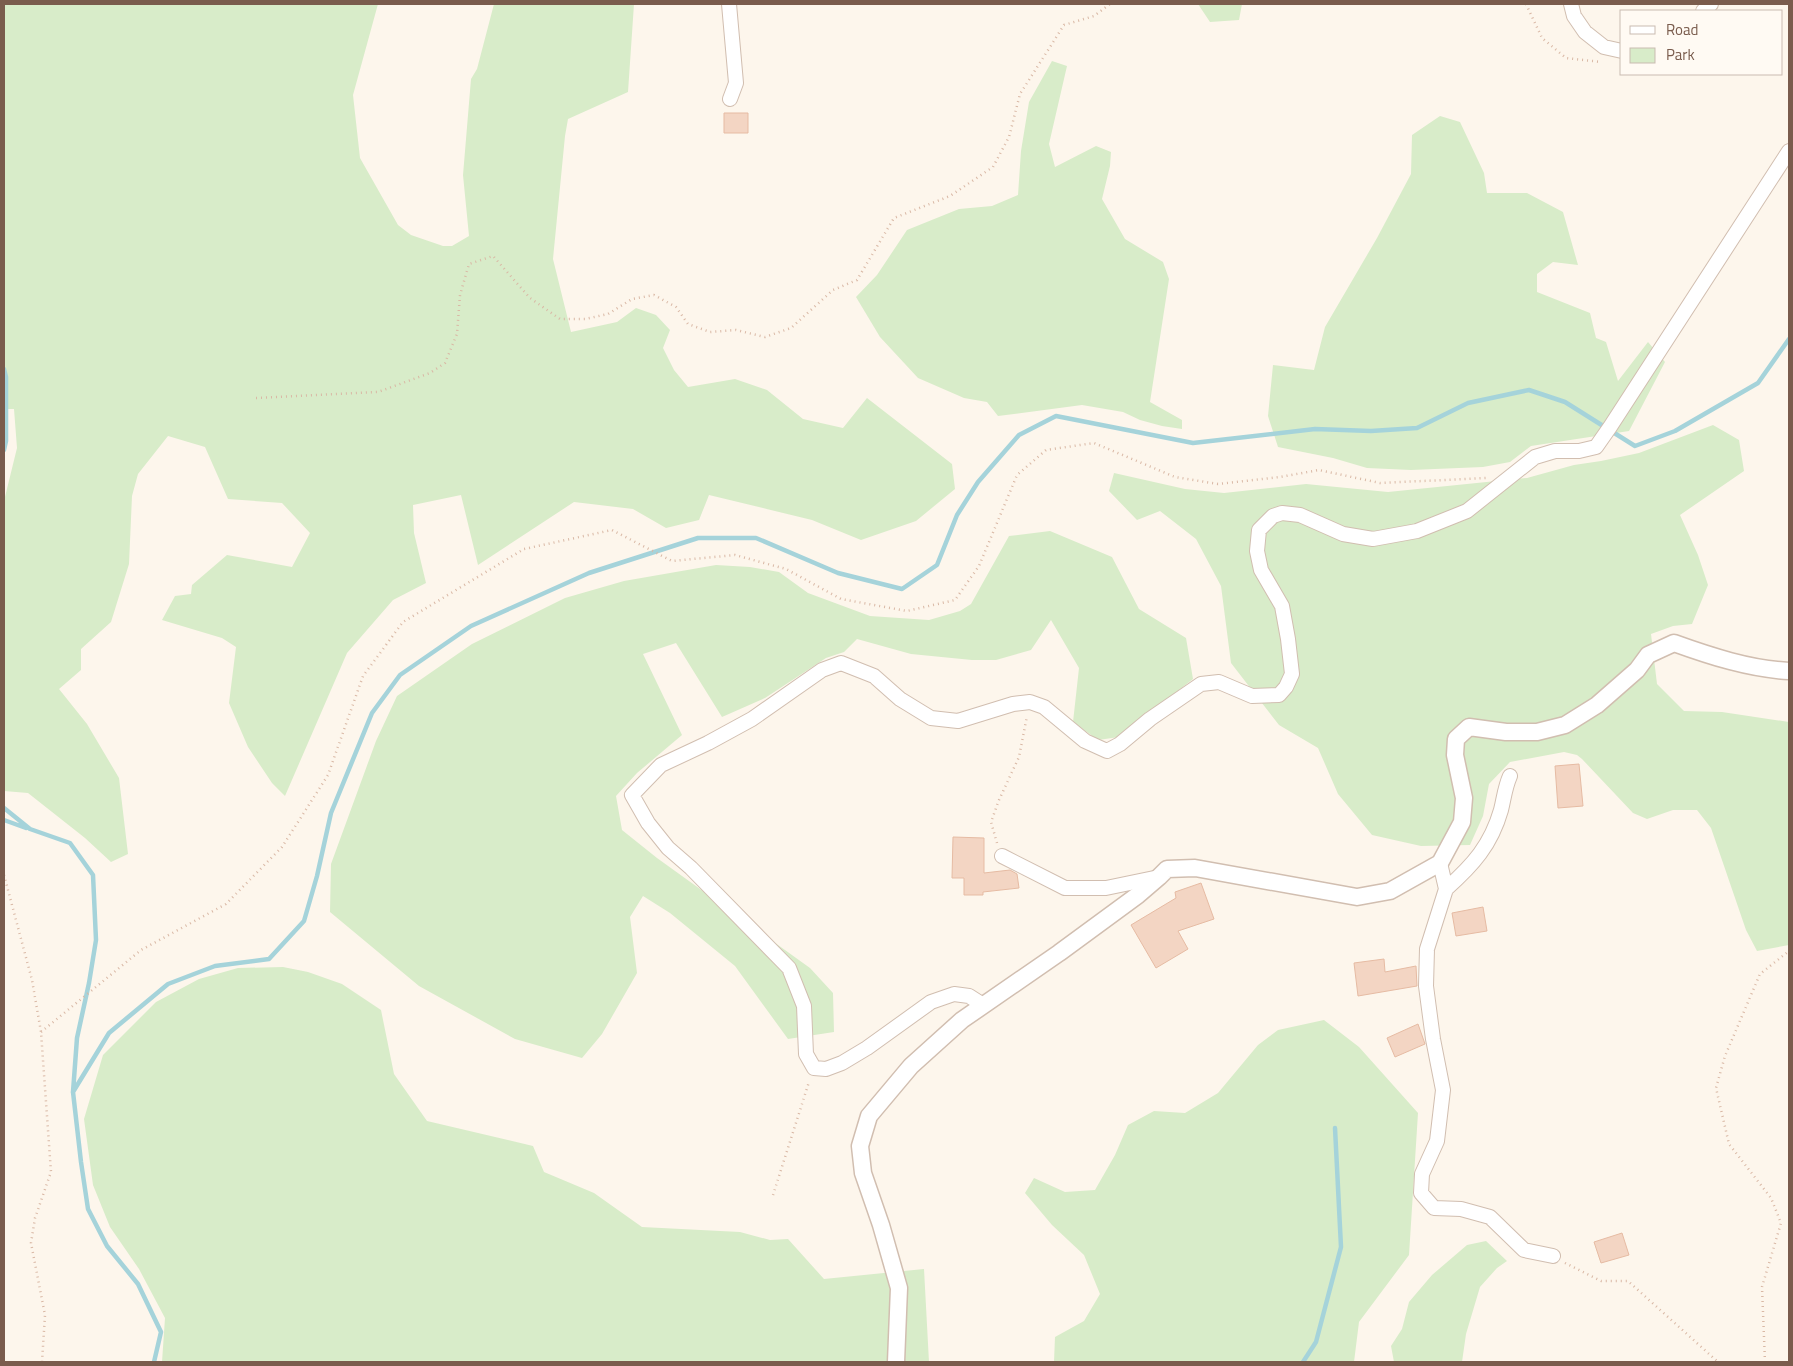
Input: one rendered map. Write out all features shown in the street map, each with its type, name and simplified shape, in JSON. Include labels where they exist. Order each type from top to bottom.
[{"type":"street","points":[[729,4],[736,83],[730,99]]},
{"type":"street","points":[[1571,4],[1574,16],[1585,32],[1604,47],[1620,51]]},
{"type":"street","points":[[983,1005],[969,996],[954,994],[931,1002],[867,1048],[842,1063],[826,1069],[814,1068],[806,1054],[804,1006],[789,968],[668,848],[648,823],[632,795],[661,765],[708,743],[752,719],[822,670],[841,663],[874,676],[900,700],[931,718],[958,721],[1013,704],[1030,702],[1044,707],[1086,741],[1108,750],[1120,744],[1150,720],[1202,684],[1219,682],[1252,696],[1278,695],[1286,687],[1292,674],[1288,639],[1282,606],[1261,570],[1257,551],[1259,530],[1273,516],[1282,513],[1300,515],[1343,534],[1372,539],[1417,531],[1467,511],[1535,457],[1555,451],[1579,451],[1596,446],[1789,151]]},
{"type":"street","points":[[896,1362],[899,1288],[881,1224],[863,1173],[860,1146],[869,1116],[912,1066],[962,1020],[1059,953],[1138,895],[1167,868],[1195,868],[1357,898],[1390,891],[1440,863],[1462,822],[1464,798],[1455,756],[1456,739],[1468,727],[1506,732],[1537,732],[1565,725],[1597,705],[1637,670],[1648,655],[1674,643],[1702,653],[1772,670],[1789,671]]},
{"type":"street","points":[[1446,889],[1470,868],[1488,844],[1501,810],[1510,776]]},
{"type":"street","points":[[1002,856],[1065,888],[1106,888],[1159,877]]},
{"type":"street","points":[[1440,863],[1446,889],[1427,949],[1426,986],[1433,1039],[1443,1090],[1437,1141],[1422,1174],[1421,1192],[1434,1208],[1462,1209],[1490,1217],[1524,1250],[1553,1256]]},
{"type":"path","points":[[256,398],[378,392],[430,373],[445,363],[457,334],[460,295],[470,264],[493,256],[530,298],[560,319],[585,320],[608,314],[632,299],[654,295],[676,307],[688,324],[710,332],[736,330],[765,336],[791,328],[833,290],[857,280],[894,218],[950,196],[993,167],[1009,137],[1020,94],[1064,25],[1094,16],[1110,4]]},
{"type":"path","points":[[1526,4],[1542,38],[1566,58],[1609,63]]},
{"type":"path","points":[[41,1032],[141,950],[226,904],[282,847],[328,775],[363,676],[403,622],[524,549],[612,530],[672,561],[734,555],[786,569],[841,598],[907,611],[955,600],[979,566],[1017,476],[1046,450],[1094,443],[1175,477],[1218,484],[1319,470],[1380,483],[1509,476]]},
{"type":"path","points":[[1002,856],[992,822],[998,800],[1019,757],[1030,702]]},
{"type":"path","points":[[4,875],[32,980],[41,1032],[51,1172],[35,1218],[31,1243],[45,1315],[42,1362]]},
{"type":"path","points":[[1765,1362],[1762,1287],[1781,1223],[1771,1198],[1729,1144],[1716,1088],[1725,1056],[1760,974],[1789,951]]},
{"type":"path","points":[[773,1195],[814,1068]]},
{"type":"path","points":[[1553,1256],[1601,1281],[1628,1281],[1718,1362]]},
{"type":"green space","points":[[4,4],[378,4],[353,95],[360,158],[398,225],[411,235],[443,246],[452,246],[469,236],[463,175],[471,79],[477,69],[494,4],[634,4],[628,92],[568,119],[553,259],[571,332],[617,322],[636,308],[656,315],[670,330],[663,348],[674,370],[688,387],[735,379],[767,390],[803,419],[843,428],[867,398],[952,464],[955,489],[916,521],[861,540],[812,520],[709,495],[699,520],[666,528],[633,509],[574,502],[478,565],[461,495],[413,505],[414,533],[426,583],[393,600],[347,653],[285,796],[272,783],[248,747],[229,703],[236,647],[222,638],[162,620],[175,596],[191,594],[192,585],[227,555],[292,567],[310,533],[282,503],[228,499],[205,447],[168,436],[138,474],[132,496],[129,564],[111,622],[81,649],[81,670],[59,689],[87,724],[119,778],[128,854],[111,862],[85,838],[28,793],[4,791],[4,501],[17,448],[14,409],[4,409]]},
{"type":"green space","points":[[1198,4],[1242,4],[1239,20],[1210,22]]},
{"type":"green space","points":[[1052,61],[1067,66],[1049,144],[1055,167],[1096,146],[1111,152],[1110,166],[1102,199],[1125,239],[1163,262],[1169,279],[1150,402],[1182,420],[1182,429],[1140,420],[1123,412],[1082,405],[998,416],[987,402],[964,398],[918,378],[880,337],[856,297],[877,275],[907,230],[959,209],[992,206],[1018,195],[1021,151],[1029,102]]},
{"type":"green space","points":[[1440,116],[1460,122],[1484,173],[1487,193],[1527,193],[1563,212],[1578,265],[1553,262],[1537,274],[1537,292],[1590,313],[1596,338],[1606,342],[1618,381],[1648,342],[1665,362],[1629,431],[1531,446],[1510,462],[1483,467],[1411,470],[1367,468],[1333,458],[1278,447],[1268,416],[1273,365],[1314,370],[1325,327],[1377,238],[1411,174],[1412,135]]},
{"type":"green space","points":[[1713,425],[1739,440],[1744,471],[1680,515],[1698,555],[1708,585],[1692,624],[1673,626],[1651,634],[1657,684],[1684,711],[1722,712],[1789,722],[1789,945],[1757,951],[1746,930],[1711,828],[1697,810],[1673,810],[1647,819],[1633,813],[1577,755],[1564,752],[1510,762],[1489,784],[1483,816],[1470,845],[1421,846],[1372,835],[1338,794],[1318,748],[1279,725],[1231,663],[1221,586],[1196,539],[1160,511],[1137,520],[1109,491],[1114,473],[1185,489],[1224,493],[1306,484],[1388,492],[1527,478],[1574,465],[1639,453]]},
{"type":"green space","points":[[1050,531],[1112,557],[1139,609],[1186,638],[1193,679],[1119,737],[1098,740],[1073,722],[1079,668],[1051,620],[1031,650],[996,660],[972,660],[911,654],[857,639],[844,652],[826,658],[765,698],[722,717],[676,643],[643,654],[682,735],[637,773],[616,796],[622,830],[657,858],[810,968],[833,993],[834,1032],[788,1039],[735,966],[670,913],[643,896],[630,917],[637,973],[602,1034],[582,1058],[515,1039],[419,986],[330,912],[331,864],[376,741],[397,696],[472,644],[565,598],[624,581],[716,565],[750,567],[779,572],[808,593],[870,616],[929,620],[960,611],[971,604],[1009,536]]},
{"type":"green space","points":[[283,967],[308,972],[342,984],[381,1010],[394,1074],[427,1121],[533,1146],[544,1172],[594,1193],[642,1227],[740,1232],[770,1240],[788,1239],[824,1279],[924,1269],[929,1362],[162,1362],[165,1318],[139,1269],[110,1227],[93,1185],[84,1119],[103,1055],[156,1002],[199,979],[238,968]]},
{"type":"green space","points":[[1324,1020],[1359,1047],[1418,1113],[1409,1255],[1359,1322],[1354,1362],[1054,1362],[1055,1337],[1084,1321],[1100,1294],[1084,1255],[1052,1225],[1025,1193],[1034,1178],[1065,1192],[1095,1190],[1115,1155],[1128,1125],[1154,1111],[1185,1113],[1218,1093],[1258,1045],[1278,1030]]},
{"type":"green space","points":[[1486,1241],[1507,1261],[1497,1268],[1480,1287],[1466,1334],[1462,1362],[1394,1362],[1391,1346],[1402,1329],[1409,1302],[1432,1275],[1467,1245]]},
{"type":"building","points":[[724,113],[748,113],[748,133],[724,133]]},
{"type":"building","points":[[1579,764],[1583,806],[1558,808],[1555,766]]},
{"type":"building","points":[[953,837],[984,838],[984,873],[1010,870],[1017,874],[1019,888],[983,892],[983,895],[964,895],[964,878],[952,878]]},
{"type":"building","points":[[1201,883],[1214,919],[1178,931],[1188,949],[1156,968],[1131,925],[1176,898],[1175,892]]},
{"type":"building","points":[[1483,907],[1487,931],[1456,936],[1452,913]]},
{"type":"building","points":[[1384,959],[1385,972],[1416,966],[1417,986],[1358,996],[1354,963]]},
{"type":"building","points":[[1418,1024],[1425,1044],[1395,1057],[1387,1038]]},
{"type":"building","points":[[1622,1233],[1629,1255],[1601,1263],[1594,1242]]},
{"type":"waterway","points":[[73,1092],[109,1033],[168,984],[215,966],[269,959],[304,921],[317,876],[331,813],[372,713],[400,675],[471,626],[589,573],[698,538],[756,538],[838,573],[902,589],[937,565],[957,515],[978,482],[1019,435],[1056,416],[1193,443],[1315,429],[1371,431],[1417,428],[1468,403],[1529,390],[1565,402],[1635,446],[1675,431],[1758,383],[1789,339]]},
{"type":"waterway","points":[[4,369],[6,377],[6,441],[4,450]]},
{"type":"waterway","points":[[4,808],[30,829],[70,843],[93,875],[96,940],[77,1038],[73,1092],[81,1162],[88,1209],[107,1246],[138,1284],[161,1332],[154,1362]]},
{"type":"waterway","points":[[4,820],[26,828]]},
{"type":"waterway","points":[[1303,1362],[1316,1342],[1341,1247],[1335,1128]]}]
